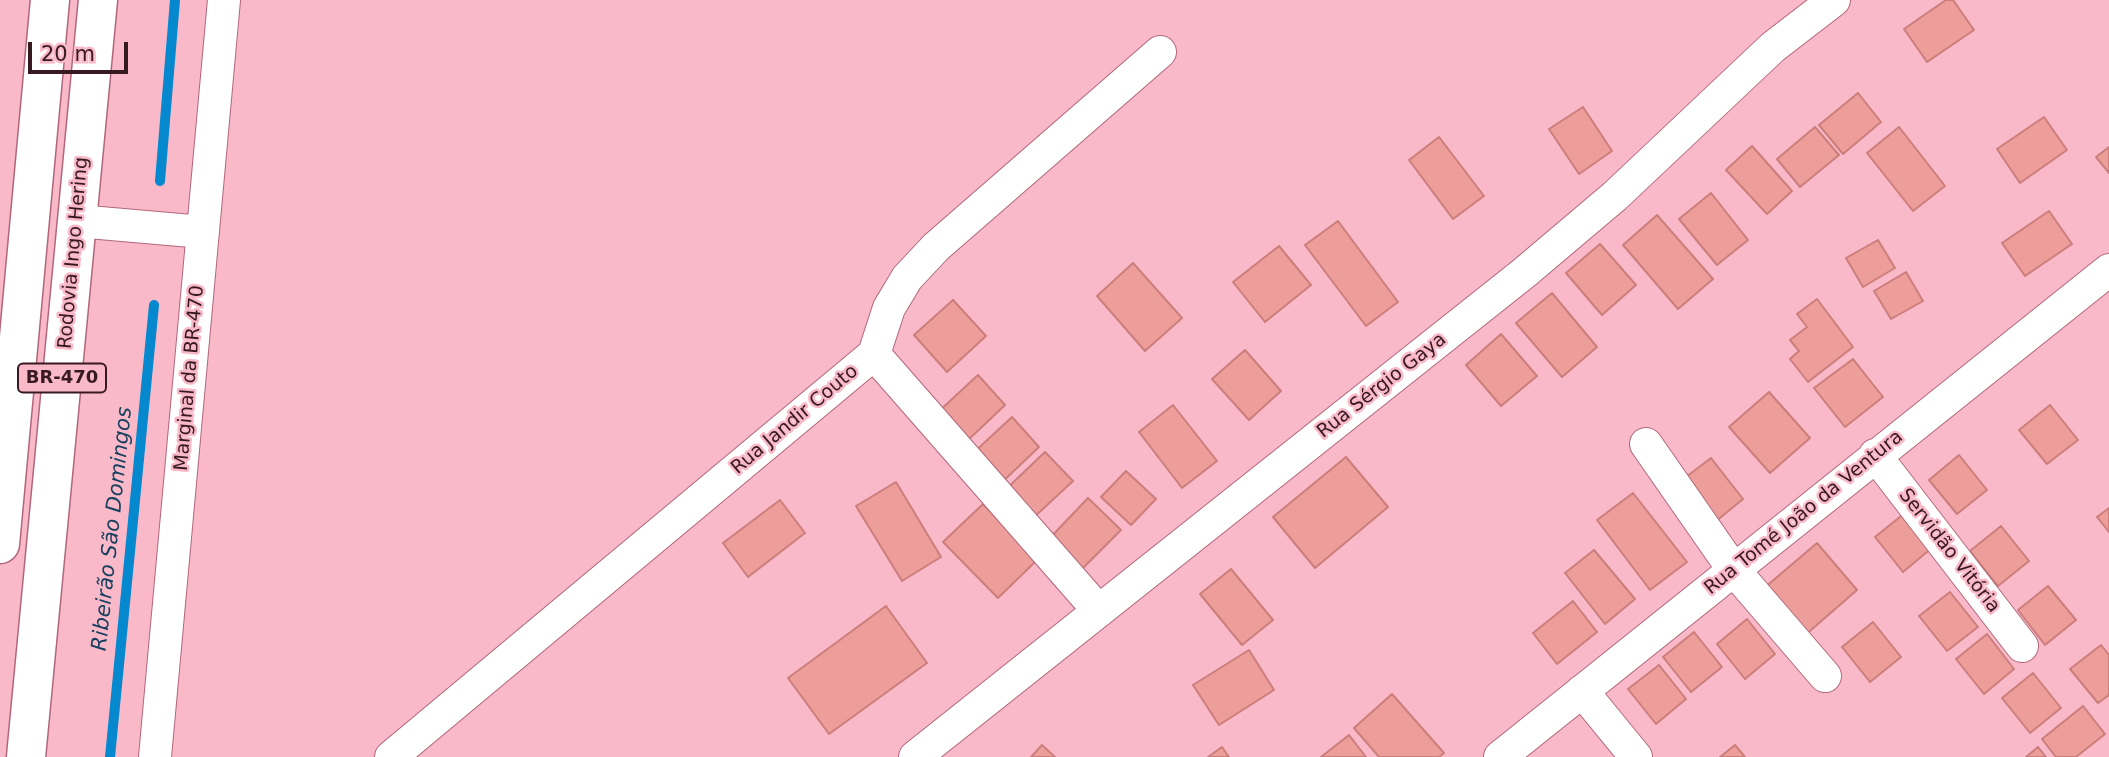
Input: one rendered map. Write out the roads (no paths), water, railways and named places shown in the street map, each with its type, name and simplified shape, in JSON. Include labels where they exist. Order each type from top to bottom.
[{"type":"highway","name":"BR-470","points":[[0,544],[10,318],[50,0]]},
{"type":"highway","name":"Rodovia Ingo Hering","points":[[26,757],[98,0]]},
{"type":"street","name":"Marginal da BR-470","points":[[155,757],[224,0]]},
{"type":"street","name":"Rua Sérgio Gaya","points":[[915,757],[1524,273],[1615,196],[1773,47],[1834,0]]},
{"type":"street","name":"Rua Jandir Couto","points":[[391,757],[874,354],[889,308],[907,278],[929,254],[1160,52]]},
{"type":"street","points":[[77,220],[203,232]]},
{"type":"street","name":"Rua Tomé João da Ventura","points":[[1500,757],[2109,270]]},
{"type":"street","points":[[874,354],[1099,611]]},
{"type":"street","points":[[1646,444],[1733,569],[1825,676]]},
{"type":"street","name":"Servidão Vitória","points":[[1875,455],[2022,646]]},
{"type":"street","points":[[1582,691],[1636,757]]},
{"type":"waterway","name":"Ribeirão São Domingos","points":[[160,181],[175,0]]},
{"type":"waterway","name":"Ribeirão São Domingos","points":[[110,757],[154,305]]}]
